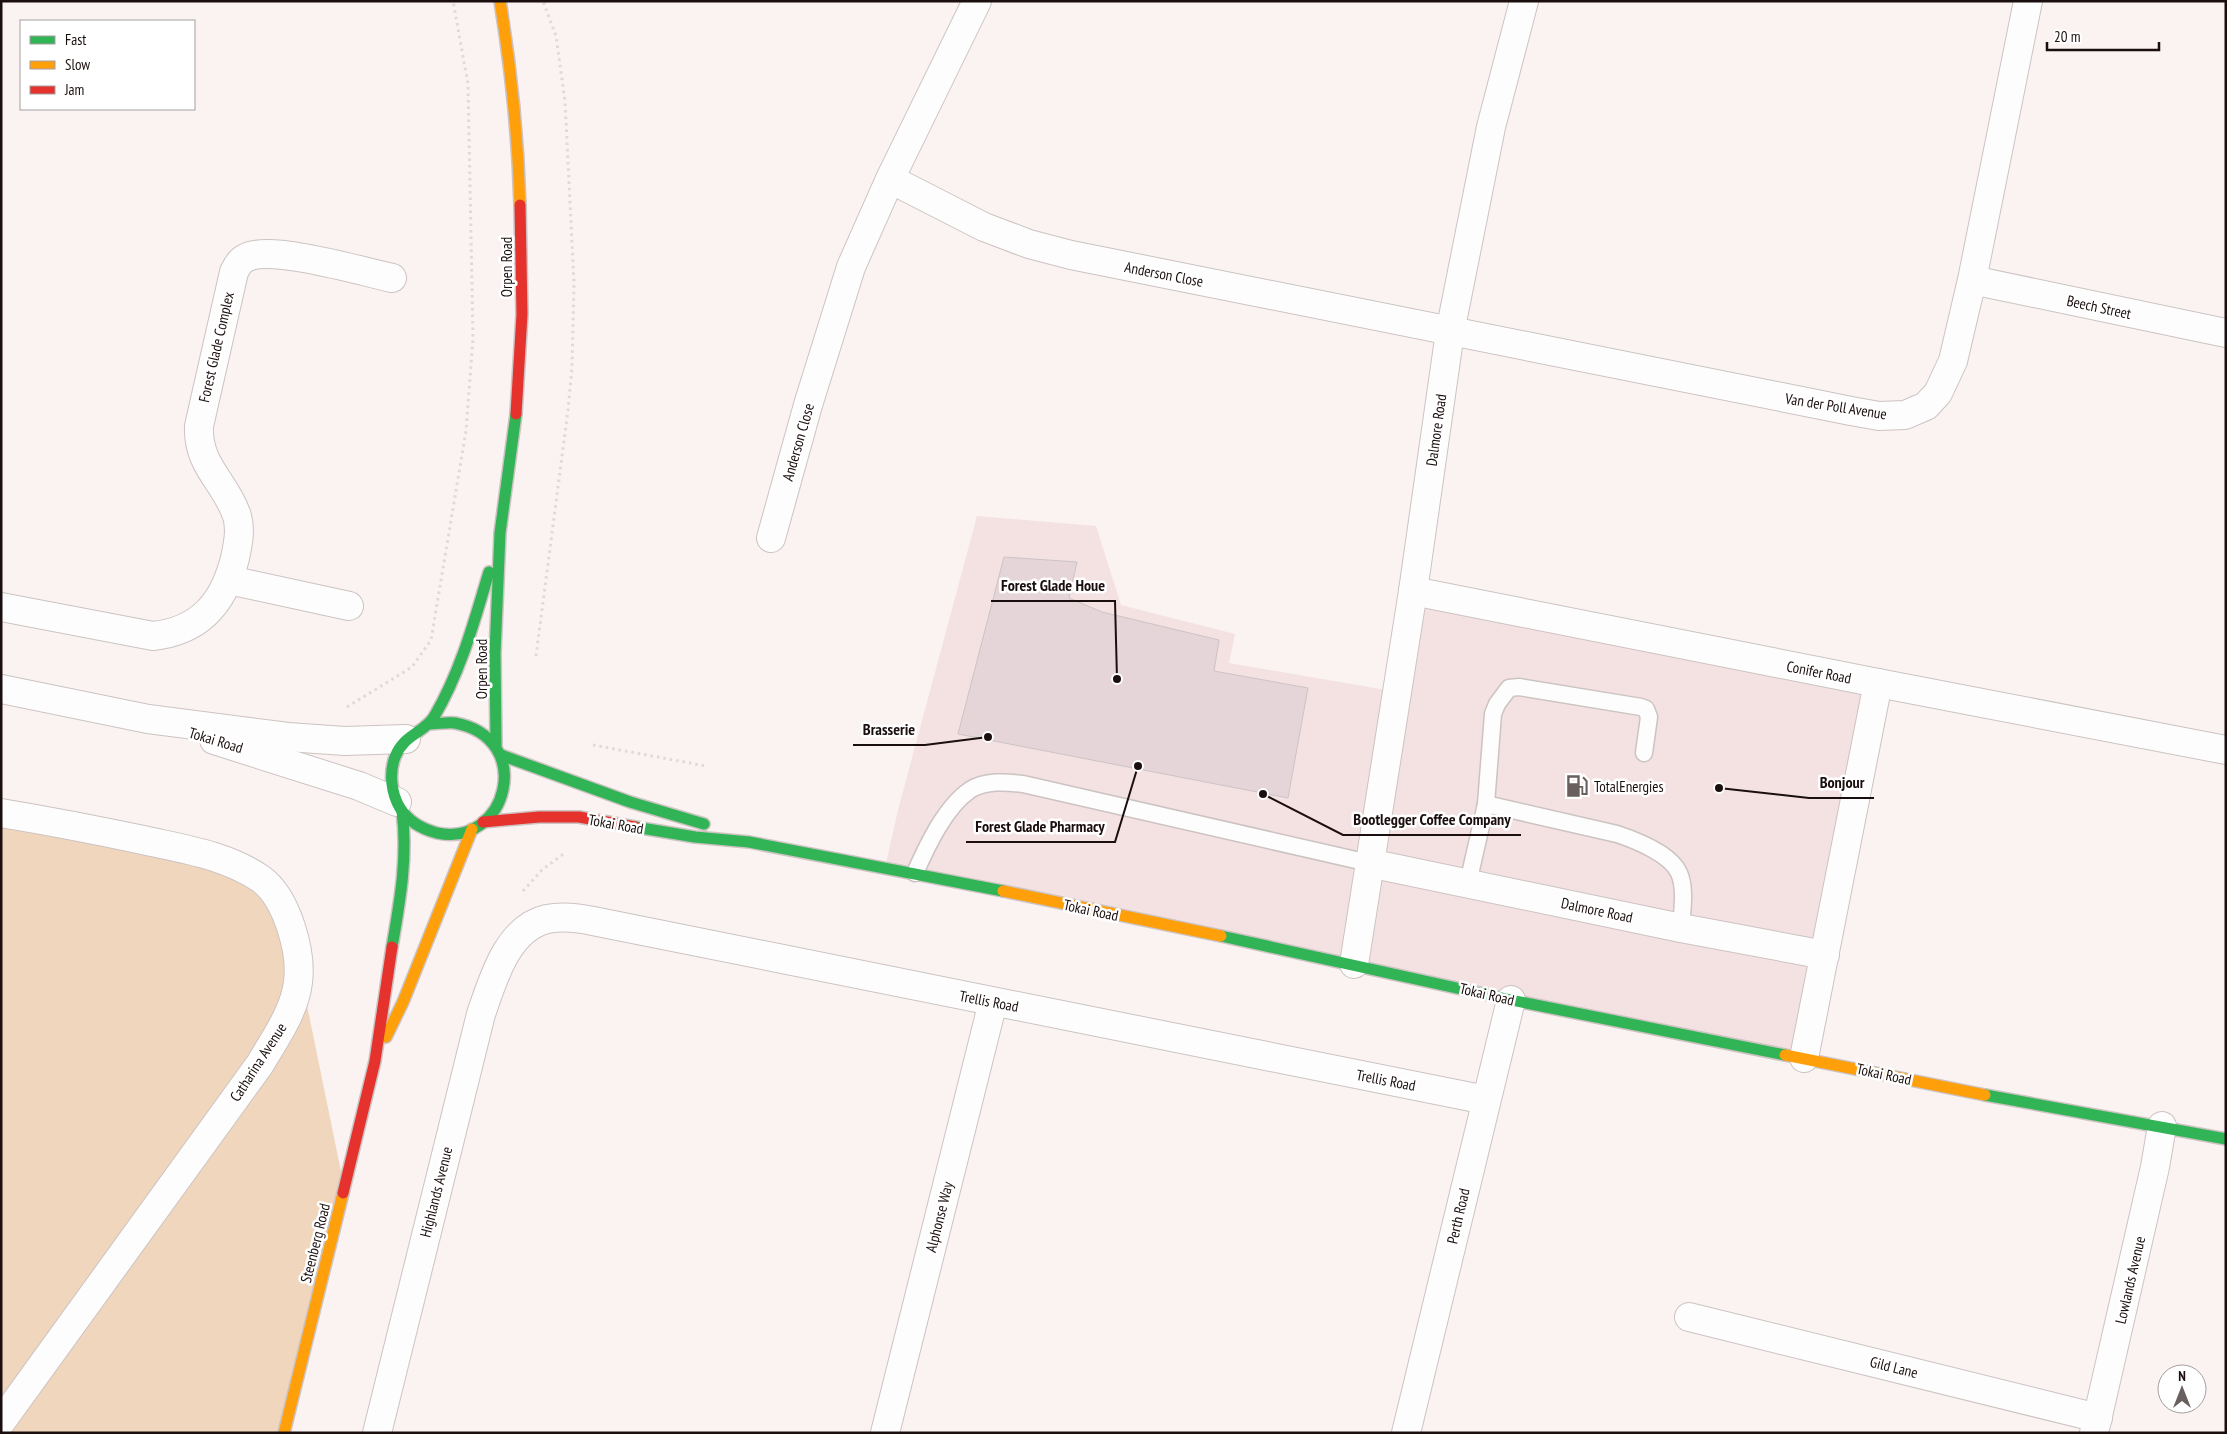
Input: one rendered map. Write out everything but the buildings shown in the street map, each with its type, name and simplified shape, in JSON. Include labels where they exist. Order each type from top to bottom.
[{"type":"main road","name":"Orpen Road","points":[[498,750],[495,654],[500,533],[512,452],[519,379],[522,248],[514,117],[500,1]]},
{"type":"main road","name":"Orpen Road","points":[[429,724],[454,678],[500,533]]},
{"type":"main road","points":[[442,721],[466,724],[478,729],[498,750],[506,776],[502,797],[491,816],[472,829],[462,833],[439,834],[418,826],[399,806],[391,783],[393,764],[406,739],[429,724],[442,721]]},
{"type":"main road","name":"Tokai Road","points":[[498,750],[630,802],[701,823],[749,842]]},
{"type":"main road","name":"Steenberg Road","points":[[284,1433],[375,1061],[383,996],[403,883],[405,835],[399,806]]},
{"type":"main road","name":"Tokai Road","points":[[483,822],[539,817],[579,817],[695,837],[749,842],[915,873],[1354,964],[1511,1000],[2015,1101],[2226,1139]]},
{"type":"main road","name":"Steenberg Road","points":[[375,1061],[403,1002],[472,829]]},
{"type":"street","name":"Anderson Close","points":[[771,538],[808,404],[851,267],[890,179],[977,1]]},
{"type":"street","name":"Dalmore Road","points":[[1354,964],[1413,591],[1450,332],[1491,127],[1524,1]]},
{"type":"street","name":"Van der Poll Avenue","points":[[1450,332],[1879,416],[1905,415],[1926,406],[1938,393],[1953,361],[1972,280],[2028,1]]},
{"type":"street","name":"Anderson Close","points":[[890,179],[984,227],[1029,244],[1071,255],[1450,332]]},
{"type":"street","name":"Forest Glade Complex","points":[[1,607],[153,636],[170,634],[201,619],[214,606],[229,580],[240,531],[237,516],[208,466],[198,440],[199,426],[234,272],[240,261],[249,256],[262,254],[284,255],[392,278]]},
{"type":"street","name":"Beech Street","points":[[1972,280],[2226,333]]},
{"type":"street","points":[[229,580],[348,606]]},
{"type":"street","name":"Conifer Road","points":[[1413,591],[2226,750]]},
{"type":"street","points":[[1804,1058],[1878,683]]},
{"type":"street","name":"Tokai Road","points":[[1,689],[148,719],[298,738],[345,741],[406,739]]},
{"type":"street","name":"Tokai Road","points":[[148,719],[351,784],[399,806]]},
{"type":"street","name":"Catharina Avenue","points":[[1,813],[205,853],[238,866],[262,880],[281,903],[292,932],[298,960],[298,984],[289,1013],[260,1064],[1,1422]]},
{"type":"street","name":"Dalmore Road","points":[[1369,863],[1682,928],[1825,955]]},
{"type":"street","name":"Trellis Road","points":[[506,955],[520,935],[531,926],[547,919],[576,918],[1486,1100]]},
{"type":"street","name":"Highlands Avenue","points":[[376,1433],[481,1014],[494,976],[506,955]]},
{"type":"street","name":"Perth Road","points":[[1406,1433],[1511,1000]]},
{"type":"street","name":"Alphonse Way","points":[[885,1433],[993,1002]]},
{"type":"street","name":"Lowlands Avenue","points":[[2096,1426],[2155,1168],[2162,1126]]},
{"type":"street","name":"Gild Lane","points":[[1689,1317],[2096,1426]]},
{"type":"lane","points":[[1468,883],[1486,804],[1493,714],[1496,704],[1510,688],[1519,687],[1646,709],[1650,717],[1644,753]]},
{"type":"lane","points":[[915,873],[929,841],[956,804],[971,789],[1002,781],[1033,786],[1369,863]]},
{"type":"lane","points":[[1486,804],[1617,834],[1638,841],[1663,856],[1673,864],[1679,873],[1682,898],[1682,928]]},
{"type":"path","points":[[340,711],[412,667],[431,640],[465,441],[472,338],[468,84],[453,1]]},
{"type":"path","points":[[536,656],[568,410],[572,368],[574,283],[565,101],[556,36],[543,1]]},
{"type":"path","points":[[593,745],[706,766]]},
{"type":"shaded area","points":[[977,516],[1096,526],[1121,605],[1235,634],[1229,663],[1398,692],[1413,591],[1878,683],[1804,1058],[885,868],[898,810]]},
{"type":"shaded area","points":[[1,816],[262,880],[292,932],[344,1186],[278,1433],[1,1433]]},
{"type":"traffic: fast","points":[[496,745],[495,653],[500,533],[516,414]]},
{"type":"traffic: fast","points":[[429,724],[455,723],[480,733],[496,749],[504,768],[503,789],[495,809],[481,824],[461,833],[437,833],[411,821],[397,802],[392,783],[392,770],[395,757],[403,743],[430,722],[444,700],[466,646],[489,572]]},
{"type":"traffic: fast","points":[[501,755],[630,802],[704,824]]},
{"type":"traffic: fast","points":[[392,947],[404,862],[402,811]]},
{"type":"traffic: fast","points":[[635,827],[695,837],[749,842],[1003,891]]},
{"type":"traffic: fast","points":[[1221,936],[1511,1000],[1785,1055]]},
{"type":"traffic: fast","points":[[1985,1095],[2226,1139]]},
{"type":"traffic: slow","points":[[500,1],[513,103],[520,205]]},
{"type":"traffic: slow","points":[[386,1037],[403,1002],[472,829]]},
{"type":"traffic: slow","points":[[1003,891],[1221,936]]},
{"type":"traffic: slow","points":[[1785,1055],[1985,1095]]},
{"type":"traffic: slow","points":[[284,1433],[343,1193]]},
{"type":"traffic: jam","points":[[516,414],[522,314],[520,205]]},
{"type":"traffic: jam","points":[[483,822],[539,817],[579,817],[635,827]]},
{"type":"traffic: jam","points":[[343,1193],[375,1061],[392,947]]},
{"type":"place","name":"Forest Glade Houe","points":[[1117,679]]},
{"type":"place","name":"Brasserie","points":[[988,737]]},
{"type":"place","name":"Forest Glade Pharmacy","points":[[1138,766]]},
{"type":"place","name":"TotalEnergies","points":[[1577,786]]},
{"type":"place","name":"Bonjour","points":[[1719,788]]},
{"type":"place","name":"Bootlegger Coffee Company","points":[[1263,794]]}]
